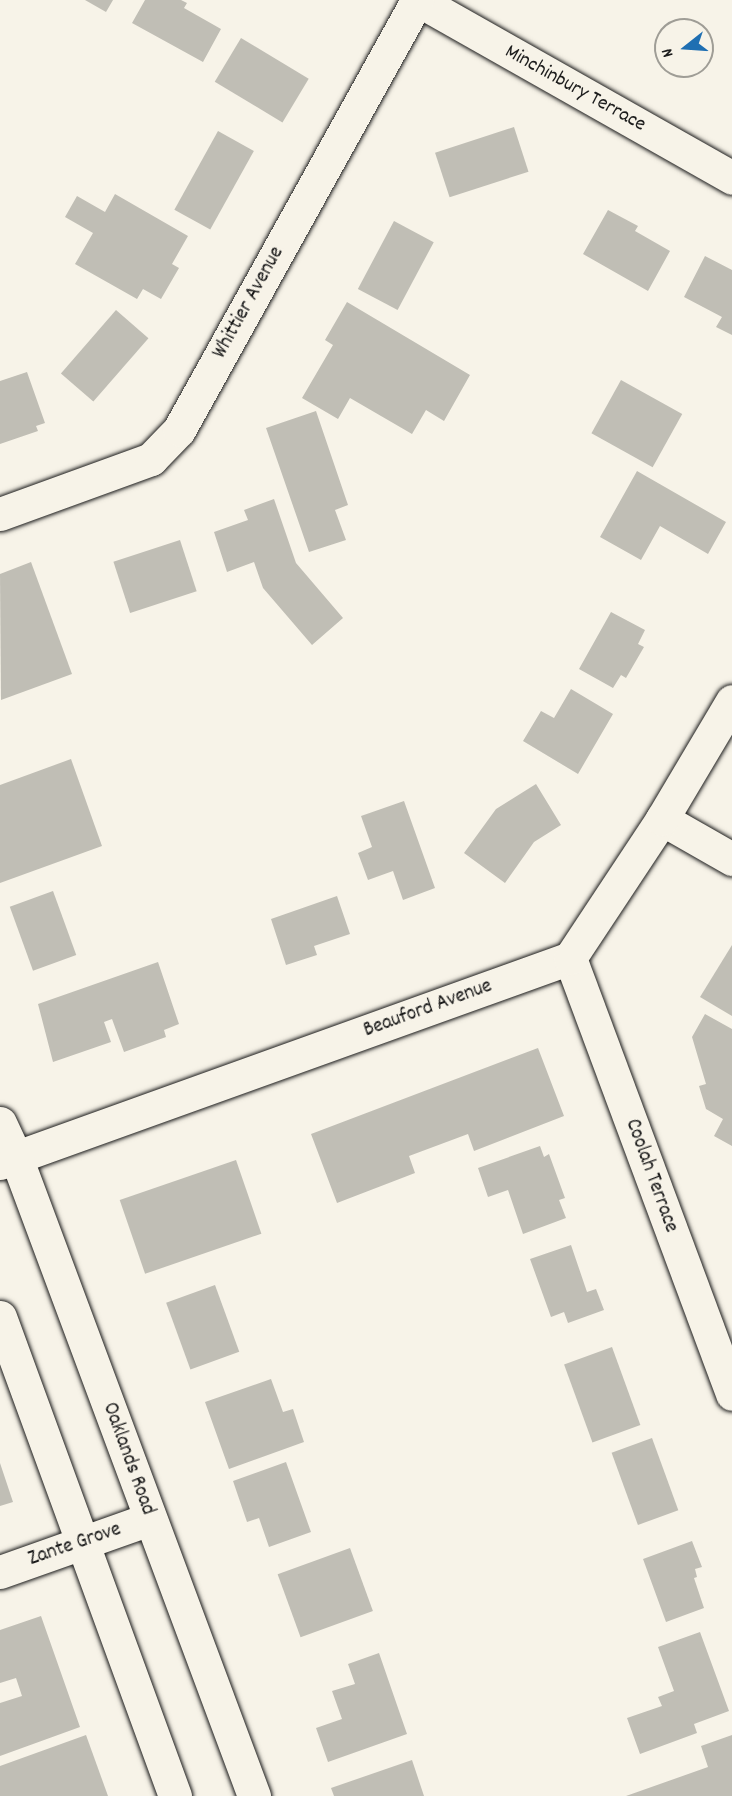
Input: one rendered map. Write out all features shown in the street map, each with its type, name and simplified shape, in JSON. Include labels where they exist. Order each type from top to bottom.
[{"type":"street","name":"Minchinbury Terrace","points":[[417,0],[732,177]]},
{"type":"street","name":"Whittier Avenue","points":[[0,514],[151,459],[179,430],[417,0]]},
{"type":"street","points":[[570,958],[662,819],[732,701]]},
{"type":"street","points":[[662,819],[732,859]]},
{"type":"street","name":"Beauford Avenue","points":[[8,1160],[570,958]]},
{"type":"street","name":"Coolah Terrace","points":[[570,958],[732,1394]]},
{"type":"street","name":"Oaklands Road","points":[[0,1123],[8,1160],[150,1519],[254,1796]]},
{"type":"street","points":[[0,1317],[81,1543],[176,1796]]},
{"type":"street","name":"Zante Grove","points":[[0,1572],[150,1519]]},
{"type":"building","points":[[85,0],[113,0],[106,12]]},
{"type":"building","points":[[145,0],[181,0],[187,3],[184,8],[221,29],[203,62],[132,23]]},
{"type":"building","points":[[241,38],[309,79],[282,122],[215,82]]},
{"type":"building","points":[[514,127],[529,172],[450,197],[435,153]]},
{"type":"building","points":[[218,131],[254,151],[210,230],[174,210]]},
{"type":"building","points":[[115,194],[188,236],[172,264],[179,268],[161,299],[143,289],[137,299],[75,264],[93,233],[65,217],[77,196],[105,212]]},
{"type":"building","points":[[608,210],[638,226],[635,231],[670,251],[648,291],[583,254]]},
{"type":"building","points":[[394,221],[434,242],[398,310],[358,289]]},
{"type":"building","points":[[705,256],[732,270],[732,335],[716,327],[722,317],[684,297]]},
{"type":"building","points":[[347,302],[470,375],[444,421],[426,410],[412,434],[350,398],[338,419],[302,398],[333,345],[325,340]]},
{"type":"building","points":[[116,310],[148,338],[93,402],[61,373]]},
{"type":"building","points":[[27,372],[45,423],[36,426],[38,431],[0,444],[0,381]]},
{"type":"building","points":[[621,380],[682,414],[653,467],[591,433]]},
{"type":"building","points":[[316,411],[348,505],[335,510],[346,540],[309,552],[266,428]]},
{"type":"building","points":[[637,471],[726,522],[708,554],[660,526],[641,560],[600,537]]},
{"type":"building","points":[[274,499],[296,563],[343,618],[312,645],[263,588],[254,562],[227,572],[214,532],[248,520],[244,510]]},
{"type":"building","points":[[180,540],[197,591],[130,613],[113,562]]},
{"type":"building","points":[[31,562],[72,674],[1,700],[0,574]]},
{"type":"building","points":[[611,612],[645,630],[638,644],[644,647],[626,678],[621,675],[613,688],[579,669]]},
{"type":"building","points":[[571,689],[613,714],[578,774],[523,741],[541,711],[554,718]]},
{"type":"building","points":[[71,759],[102,846],[0,883],[0,785]]},
{"type":"building","points":[[536,784],[561,825],[534,842],[505,883],[464,853],[496,809]]},
{"type":"building","points":[[404,801],[435,888],[403,900],[393,871],[368,880],[358,853],[372,847],[361,816]]},
{"type":"building","points":[[53,891],[76,955],[33,971],[10,907]]},
{"type":"building","points":[[337,896],[350,934],[314,946],[317,955],[286,965],[271,919]]},
{"type":"building","points":[[732,945],[732,1016],[700,997]]},
{"type":"building","points":[[158,962],[179,1024],[164,1030],[166,1037],[124,1052],[112,1019],[104,1022],[111,1042],[53,1062],[38,1004]]},
{"type":"building","points":[[705,1014],[732,1029],[732,1146],[714,1136],[723,1119],[706,1109],[699,1086],[706,1084],[692,1037]]},
{"type":"building","points":[[538,1048],[564,1116],[474,1151],[468,1134],[409,1156],[415,1173],[337,1203],[311,1134]]},
{"type":"building","points":[[540,1146],[544,1157],[549,1154],[565,1198],[559,1200],[566,1218],[523,1234],[508,1190],[488,1197],[478,1168]]},
{"type":"building","points":[[236,1160],[261,1234],[145,1274],[120,1200]]},
{"type":"building","points":[[571,1245],[587,1292],[596,1289],[604,1310],[568,1323],[564,1312],[551,1317],[530,1259]]},
{"type":"building","points":[[215,1285],[239,1352],[190,1370],[166,1303]]},
{"type":"building","points":[[612,1347],[640,1425],[592,1442],[564,1364]]},
{"type":"building","points":[[271,1379],[283,1412],[293,1409],[304,1442],[229,1469],[205,1402]]},
{"type":"building","points":[[652,1438],[678,1510],[638,1525],[612,1453]]},
{"type":"building","points":[[286,1462],[311,1532],[269,1547],[259,1518],[247,1522],[233,1481]]},
{"type":"building","points":[[0,1463],[13,1502],[0,1506]]},
{"type":"building","points":[[692,1541],[702,1567],[695,1569],[697,1577],[694,1578],[704,1608],[666,1622],[643,1559]]},
{"type":"building","points":[[350,1548],[373,1611],[301,1637],[278,1574]]},
{"type":"building","points":[[41,1616],[80,1727],[0,1756],[0,1703],[22,1696],[16,1678],[0,1683],[0,1630]]},
{"type":"building","points":[[700,1632],[729,1711],[694,1724],[697,1733],[640,1754],[627,1718],[662,1706],[658,1697],[674,1691],[658,1647]]},
{"type":"building","points":[[379,1653],[407,1734],[328,1762],[316,1728],[342,1719],[332,1691],[355,1684],[348,1664]]},
{"type":"building","points":[[86,1735],[108,1796],[0,1796],[0,1766]]},
{"type":"building","points":[[732,1735],[732,1796],[626,1796],[708,1767],[701,1746]]},
{"type":"building","points":[[412,1760],[424,1796],[334,1796],[331,1788]]}]
